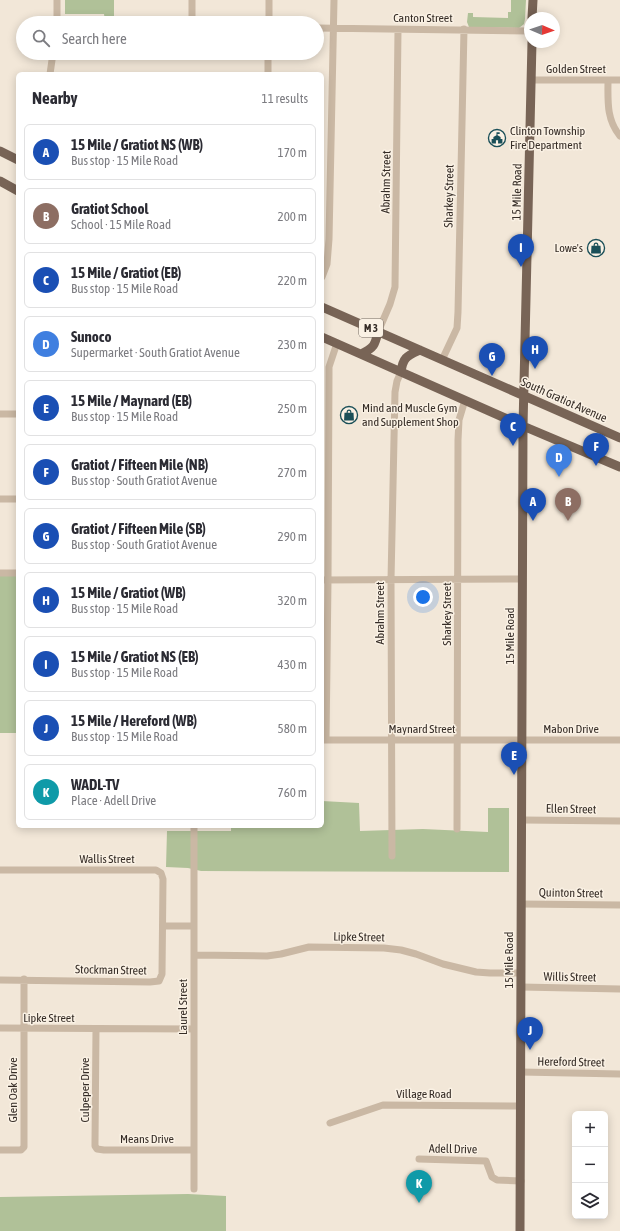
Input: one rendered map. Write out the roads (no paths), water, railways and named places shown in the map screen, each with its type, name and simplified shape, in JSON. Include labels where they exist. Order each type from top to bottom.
[{"type":"main road","points":[[532,12],[533,0]]},
{"type":"main road","name":"15 Mile Road","points":[[520,1231],[521,904],[523,820],[523,426],[532,48]]},
{"type":"main road","points":[[0,151],[16,159]]},
{"type":"main road","points":[[0,182],[16,190]]},
{"type":"main road","name":"South Gratiot Avenue","points":[[324,308],[620,438]]},
{"type":"main road","points":[[361,354],[373,347],[378,332]]},
{"type":"main road","name":"M 3","points":[[324,338],[523,426],[620,467]]},
{"type":"main road","points":[[401,372],[405,358],[420,350]]},
{"type":"street","points":[[57,0],[57,16]]},
{"type":"street","points":[[192,0],[192,16]]},
{"type":"street","points":[[269,0],[269,16]]},
{"type":"street","points":[[324,272],[327,264],[329,239],[334,0]]},
{"type":"street","name":"Canton Street","points":[[324,28],[524,31]]},
{"type":"street","name":"Sharkey Street","points":[[442,360],[457,328],[464,29]]},
{"type":"street","name":"Abrahm Street","points":[[378,332],[390,304],[395,287],[398,30]]},
{"type":"street","points":[[50,72],[52,60]]},
{"type":"street","points":[[268,60],[268,72]]},
{"type":"street","name":"Golden Street","points":[[532,80],[620,80]]},
{"type":"street","points":[[608,80],[608,114],[612,124],[620,136]]},
{"type":"street","points":[[324,740],[325,373],[329,368],[337,343]]},
{"type":"street","name":"Abrahm Street","points":[[392,856],[391,580],[395,392],[397,381],[401,372]]},
{"type":"street","name":"Sharkey Street","points":[[457,829],[458,429],[465,400]]},
{"type":"street","points":[[0,414],[16,414]]},
{"type":"street","points":[[0,499],[16,499]]},
{"type":"street","points":[[0,573],[16,574]]},
{"type":"street","points":[[325,580],[522,579]]},
{"type":"street","name":"Maynard Street","points":[[324,740],[522,740]]},
{"type":"street","name":"Mabon Drive","points":[[522,740],[620,740]]},
{"type":"street","name":"Ellen Street","points":[[523,820],[620,821]]},
{"type":"street","name":"Laurel Street","points":[[194,828],[194,1189]]},
{"type":"street","name":"Wallis Street","points":[[0,870],[158,871],[163,879],[163,926]]},
{"type":"street","name":"Quinton Street","points":[[521,904],[620,905]]},
{"type":"street","points":[[163,926],[194,926]]},
{"type":"street","name":"Stockman Street","points":[[0,980],[159,981],[162,974],[163,926]]},
{"type":"street","name":"Lipke Street","points":[[194,955],[267,956],[309,947],[384,948],[401,950],[443,964],[476,972],[521,973]]},
{"type":"street","name":"Glen Oak Drive","points":[[0,1150],[21,1150],[24,1147],[24,979]]},
{"type":"street","name":"Willis Street","points":[[521,987],[620,989]]},
{"type":"street","name":"Lipke Street","points":[[0,1028],[194,1029]]},
{"type":"street","name":"Culpeper Drive","points":[[96,1029],[95,1146],[100,1150]]},
{"type":"street","name":"Hereford Street","points":[[521,1072],[620,1074]]},
{"type":"street","name":"Village Road","points":[[330,1123],[383,1106],[521,1106]]},
{"type":"street","name":"Means Drive","points":[[100,1150],[194,1150]]},
{"type":"street","name":"Adell Drive","points":[[419,1159],[486,1160],[492,1177],[497,1180],[521,1181]]},
{"type":"place","name":"Clinton Township Fire Department","points":[[497,138]]},
{"type":"place","name":"Lowe's","points":[[596,248]]},
{"type":"place","name":"15 Mile / Gratiot NS (EB)","points":[[521,267]]},
{"type":"place","name":"15 Mile / Gratiot (WB)","points":[[535,369]]},
{"type":"place","name":"Gratiot / Fifteen Mile (SB)","points":[[492,376]]},
{"type":"place","name":"Mind and Muscle Gym and Supplement Shop","points":[[349,415]]},
{"type":"place","name":"15 Mile / Gratiot (EB)","points":[[513,446]]},
{"type":"place","name":"Gratiot / Fifteen Mile (NB)","points":[[596,466]]},
{"type":"place","name":"Sunoco","points":[[559,477]]},
{"type":"place","name":"15 Mile / Gratiot NS (WB)","points":[[533,521]]},
{"type":"place","name":"Gratiot School","points":[[568,521]]},
{"type":"place","name":"15 Mile / Maynard (EB)","points":[[514,775]]},
{"type":"place","name":"15 Mile / Hereford (WB)","points":[[530,1050]]},
{"type":"place","name":"WADL-TV","points":[[419,1203]]}]
